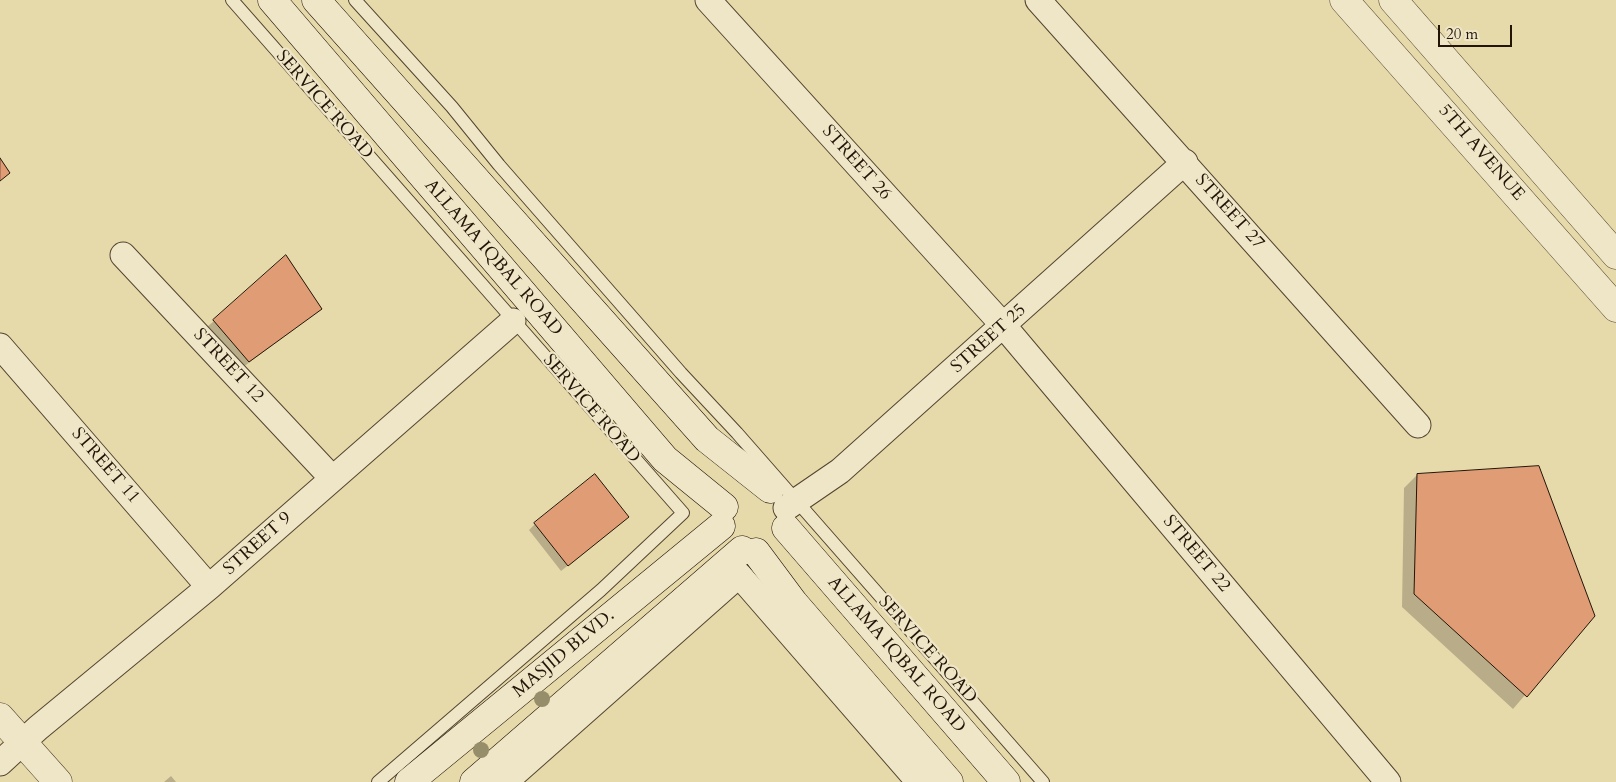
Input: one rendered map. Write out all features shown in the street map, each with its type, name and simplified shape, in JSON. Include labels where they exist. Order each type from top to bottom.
[{"type":"main road","name":"ALLAMA IQBAL ROAD","points":[[272,0],[665,459],[722,517]]},
{"type":"main road","name":"ALLAMA IQBAL ROAD","points":[[316,0],[707,440],[785,506],[1006,782]]},
{"type":"main road","name":"5TH AVENUE","points":[[1344,0],[1616,308]]},
{"type":"main road","name":"5TH AVENUE","points":[[1393,0],[1616,255]]},
{"type":"main road","points":[[474,782],[749,551],[780,540],[785,506],[753,484],[736,489],[722,517],[728,541],[749,551],[950,782]]},
{"type":"main road","name":"MASJID BLVD.","points":[[408,782],[722,517]]},
{"type":"main road","points":[[0,717],[58,782]]},
{"type":"street","name":"STREET 26","points":[[708,0],[1003,326]]},
{"type":"street","name":"STREET 27","points":[[1038,0],[1186,162],[1418,425]]},
{"type":"street","name":"STREET 25","points":[[785,506],[840,471],[1186,162]]},
{"type":"street","name":"STREET 12","points":[[123,255],[332,478]]},
{"type":"street","name":"STREET 9","points":[[0,763],[22,742],[210,587],[513,321]]},
{"type":"street","name":"STREET 22","points":[[1003,326],[1388,782]]},
{"type":"street","name":"STREET 11","points":[[0,346],[210,587]]},
{"type":"street","points":[[505,782],[739,575],[919,782]]},
{"type":"lane","name":"SERVICE ROAD","points":[[232,0],[683,513],[594,596],[378,782]]},
{"type":"lane","name":"SERVICE ROAD","points":[[355,0],[452,107],[499,165],[681,373],[785,506],[1043,782]]},
{"type":"building","points":[[0,158],[10,173],[0,181]]},
{"type":"building","points":[[286,255],[322,309],[249,362],[213,320]]},
{"type":"building","points":[[1539,466],[1595,616],[1527,697],[1414,594],[1417,474]]},
{"type":"building","points":[[595,474],[629,517],[568,566],[534,523]]}]
